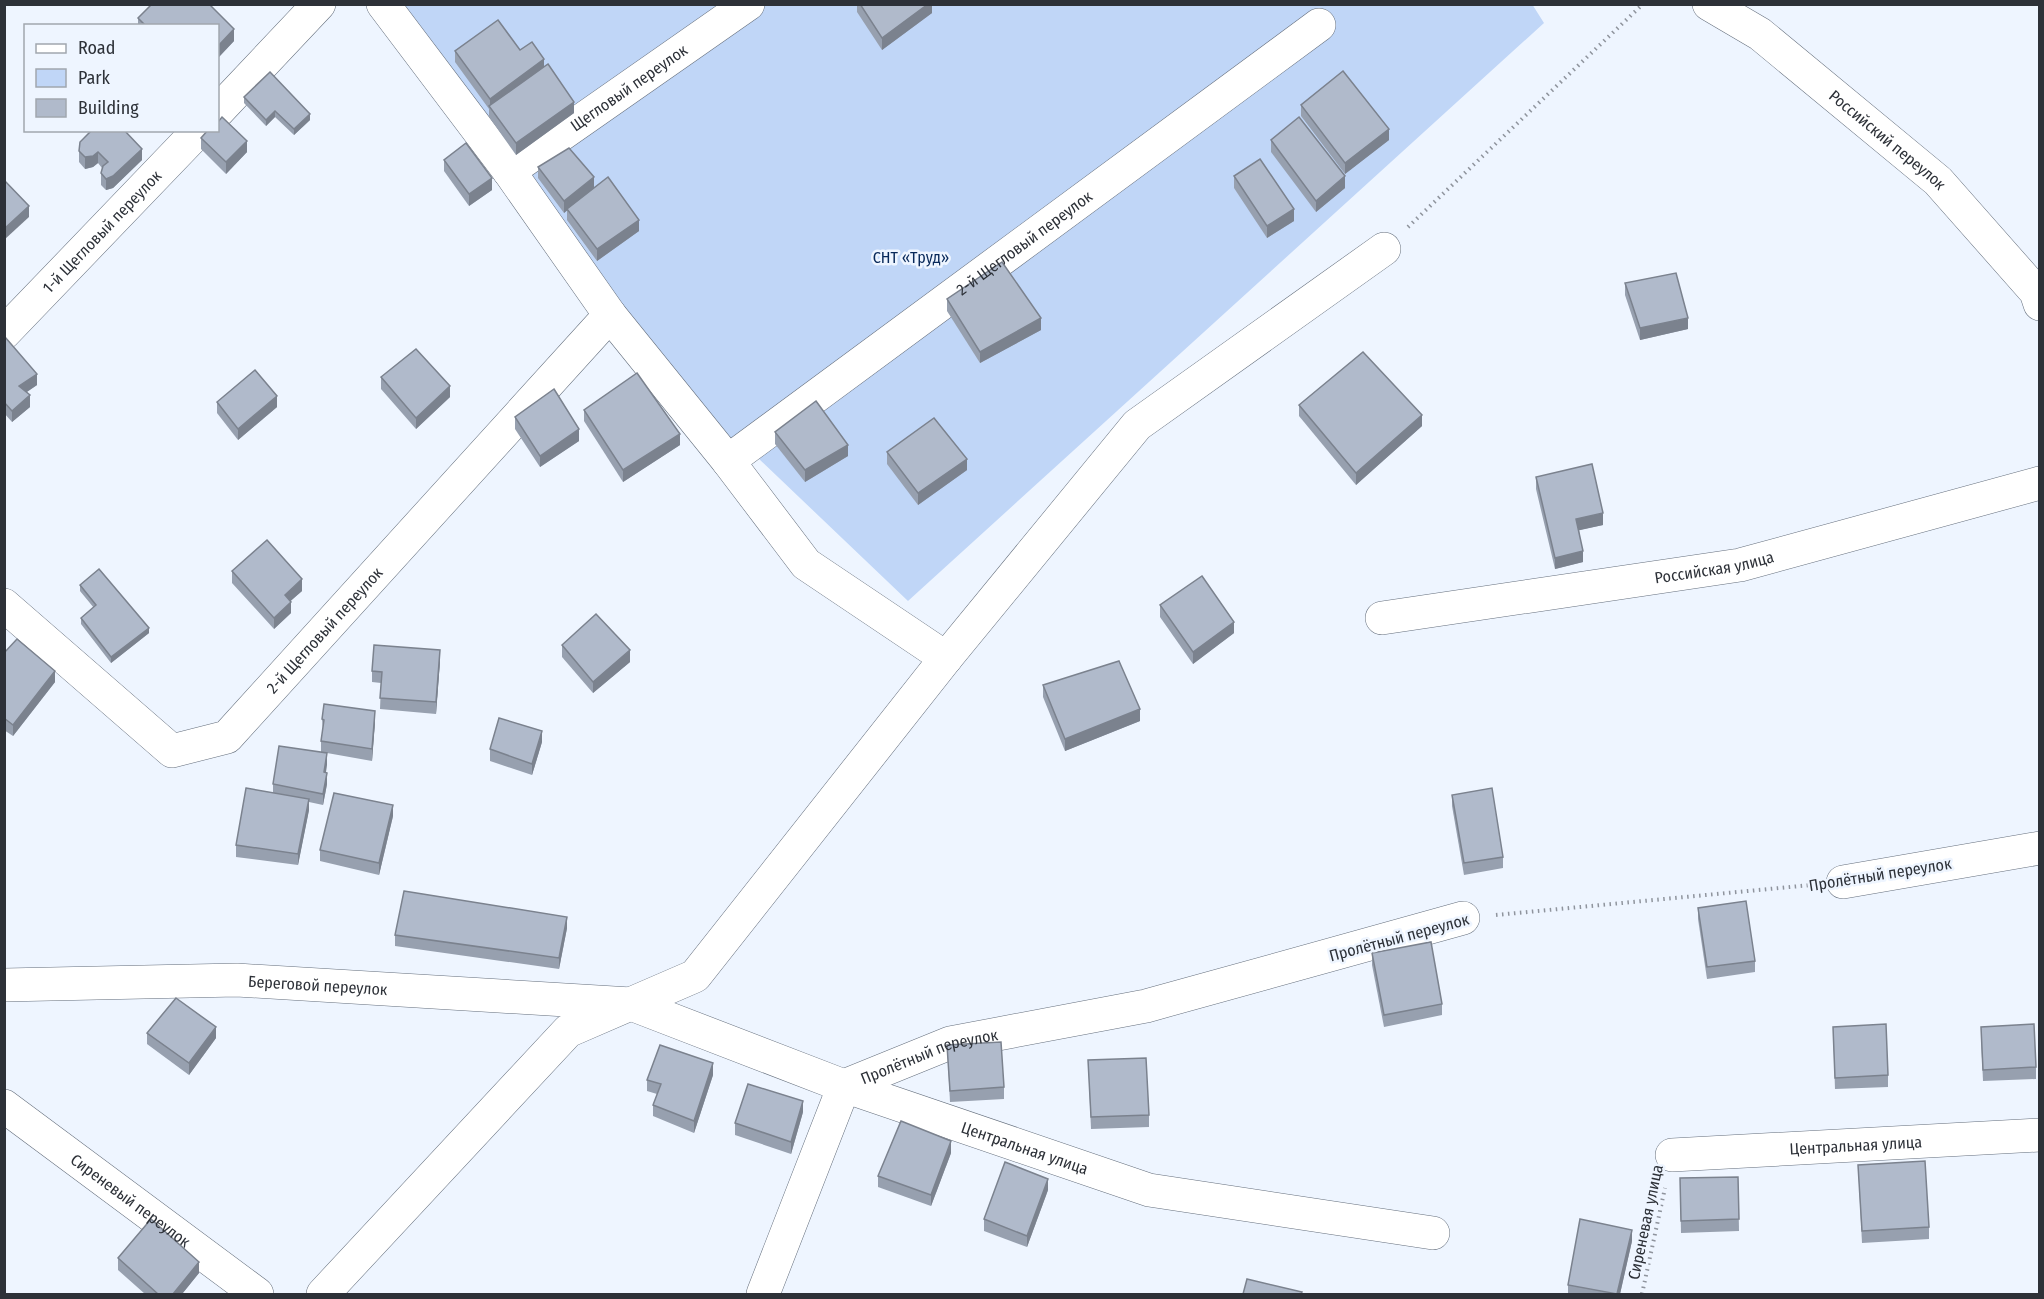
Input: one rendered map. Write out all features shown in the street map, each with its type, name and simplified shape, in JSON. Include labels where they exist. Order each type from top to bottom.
[{"type":"street","points":[[219,110],[320,4]]},
{"type":"street","points":[[383,4],[509,171],[610,315],[728,461],[806,564],[946,658]]},
{"type":"street","name":"Щегловый переулок","points":[[509,171],[748,4]]},
{"type":"street","name":"Российский переулок","points":[[1709,4],[1760,34],[1938,181],[2036,292],[2040,304]]},
{"type":"street","name":"2-й Щегловый переулок","points":[[728,461],[1319,25]]},
{"type":"street","name":"1-й Щегловый переулок","points":[[4,333],[197,132]]},
{"type":"street","points":[[323,1294],[568,1031],[695,976],[946,658],[1137,425],[1384,249]]},
{"type":"street","name":"2-й Щегловый переулок","points":[[4,606],[172,751],[227,737],[610,315]]},
{"type":"street","name":"Российская улица","points":[[1382,618],[1740,565],[2040,483]]},
{"type":"street","name":"Пролётный переулок","points":[[1843,882],[2040,848]]},
{"type":"street","name":"Пролётный переулок","points":[[844,1086],[950,1043],[1146,1006],[1463,918]]},
{"type":"street","name":"Береговой переулок","points":[[4,985],[237,980],[631,1004]]},
{"type":"street","name":"Центральная улица","points":[[631,1004],[844,1086],[1149,1190],[1433,1233]]},
{"type":"street","points":[[763,1294],[844,1086]]},
{"type":"street","name":"Сиреневый переулок","points":[[4,1106],[257,1294]]},
{"type":"street","name":"Центральная улица","points":[[1672,1155],[2040,1135]]},
{"type":"path","points":[[1384,249],[1643,4]]},
{"type":"path","name":"Пролётный переулок","points":[[1463,918],[1843,882]]},
{"type":"path","name":"Сиреневая улица","points":[[1642,1294],[1672,1155]]},
{"type":"green space","name":"СНТ «Труд»","points":[[1532,4],[1544,23],[908,601],[757,457],[730,445],[389,5]]},
{"type":"building","points":[[152,4],[209,4],[234,29],[219,45],[219,24],[144,24],[138,18]]},
{"type":"building","points":[[860,4],[928,4],[882,38]]},
{"type":"building","points":[[498,20],[520,50],[532,42],[544,59],[490,99],[455,51]]},
{"type":"building","points":[[548,64],[574,102],[516,143],[489,106]]},
{"type":"building","points":[[1343,71],[1389,129],[1345,163],[1301,105]]},
{"type":"building","points":[[270,72],[310,114],[294,129],[275,111],[266,120],[244,97]]},
{"type":"building","points":[[222,117],[247,141],[226,162],[201,138],[206,132],[219,132],[219,121]]},
{"type":"building","points":[[1299,117],[1345,176],[1316,201],[1271,140]]},
{"type":"building","points":[[90,132],[126,132],[142,149],[113,176],[106,179],[101,173],[103,166],[108,162],[98,152],[93,156],[85,157],[79,151],[80,142]]},
{"type":"building","points":[[466,143],[492,178],[469,194],[444,160]]},
{"type":"building","points":[[569,148],[594,177],[564,201],[538,167]]},
{"type":"building","points":[[1260,159],[1294,209],[1267,226],[1234,176]]},
{"type":"building","points":[[608,177],[639,220],[597,249],[567,209]]},
{"type":"building","points":[[4,180],[29,206],[4,229]]},
{"type":"building","points":[[1002,262],[1041,318],[980,352],[947,299]]},
{"type":"building","points":[[1676,273],[1688,318],[1640,328],[1625,283]]},
{"type":"building","points":[[5,337],[37,374],[19,386],[30,395],[12,411],[4,402]]},
{"type":"building","points":[[416,349],[450,386],[416,418],[381,377]]},
{"type":"building","points":[[1363,352],[1422,415],[1356,473],[1299,405]]},
{"type":"building","points":[[255,370],[277,396],[238,429],[217,402]]},
{"type":"building","points":[[637,373],[680,434],[623,470],[584,410]]},
{"type":"building","points":[[554,389],[579,429],[540,456],[515,417]]},
{"type":"building","points":[[816,401],[848,445],[805,470],[775,432]]},
{"type":"building","points":[[934,418],[967,459],[918,493],[887,452]]},
{"type":"building","points":[[1592,464],[1603,513],[1576,519],[1583,551],[1555,558],[1536,477]]},
{"type":"building","points":[[267,540],[302,579],[285,595],[291,602],[274,618],[232,571]]},
{"type":"building","points":[[99,569],[149,628],[111,657],[81,618],[96,605],[80,585]]},
{"type":"building","points":[[1202,576],[1234,622],[1193,652],[1160,605]]},
{"type":"building","points":[[596,614],[630,650],[593,682],[562,645]]},
{"type":"building","points":[[17,639],[55,671],[13,725],[4,718],[4,653]]},
{"type":"building","points":[[374,645],[440,650],[436,702],[380,698],[382,672],[372,671]]},
{"type":"building","points":[[1119,661],[1140,709],[1065,739],[1043,685]]},
{"type":"building","points":[[324,704],[375,711],[372,749],[321,741]]},
{"type":"building","points":[[499,718],[542,731],[532,764],[490,749]]},
{"type":"building","points":[[279,746],[327,753],[324,772],[327,773],[323,794],[273,784]]},
{"type":"building","points":[[246,788],[309,799],[298,854],[236,845]]},
{"type":"building","points":[[1492,788],[1503,857],[1464,863],[1452,795]]},
{"type":"building","points":[[334,793],[393,805],[379,863],[320,850]]},
{"type":"building","points":[[404,891],[567,917],[559,958],[395,935]]},
{"type":"building","points":[[1746,901],[1755,961],[1707,967],[1698,908]]},
{"type":"building","points":[[1431,942],[1442,1004],[1384,1015],[1372,953]]},
{"type":"building","points":[[176,998],[216,1027],[189,1063],[147,1033]]},
{"type":"building","points":[[1886,1024],[1888,1075],[1835,1078],[1833,1027]]},
{"type":"building","points":[[2034,1024],[2036,1067],[1983,1070],[1981,1027]]},
{"type":"building","points":[[1001,1042],[1004,1087],[950,1091],[947,1045]]},
{"type":"building","points":[[660,1045],[713,1063],[694,1121],[653,1105],[661,1084],[647,1080]]},
{"type":"building","points":[[1146,1058],[1149,1115],[1091,1117],[1088,1060]]},
{"type":"building","points":[[748,1084],[803,1101],[791,1142],[735,1123]]},
{"type":"building","points":[[901,1121],[951,1141],[931,1195],[878,1176]]},
{"type":"building","points":[[1925,1161],[1929,1227],[1862,1231],[1858,1165]]},
{"type":"building","points":[[1005,1162],[1048,1179],[1027,1236],[984,1219]]},
{"type":"building","points":[[1738,1177],[1739,1219],[1681,1221],[1680,1178]]},
{"type":"building","points":[[151,1219],[199,1262],[173,1294],[158,1294],[118,1258]]},
{"type":"building","points":[[1580,1219],[1632,1230],[1617,1294],[1568,1285]]},
{"type":"building","points":[[1247,1279],[1302,1292],[1301,1294],[1243,1294]]}]
